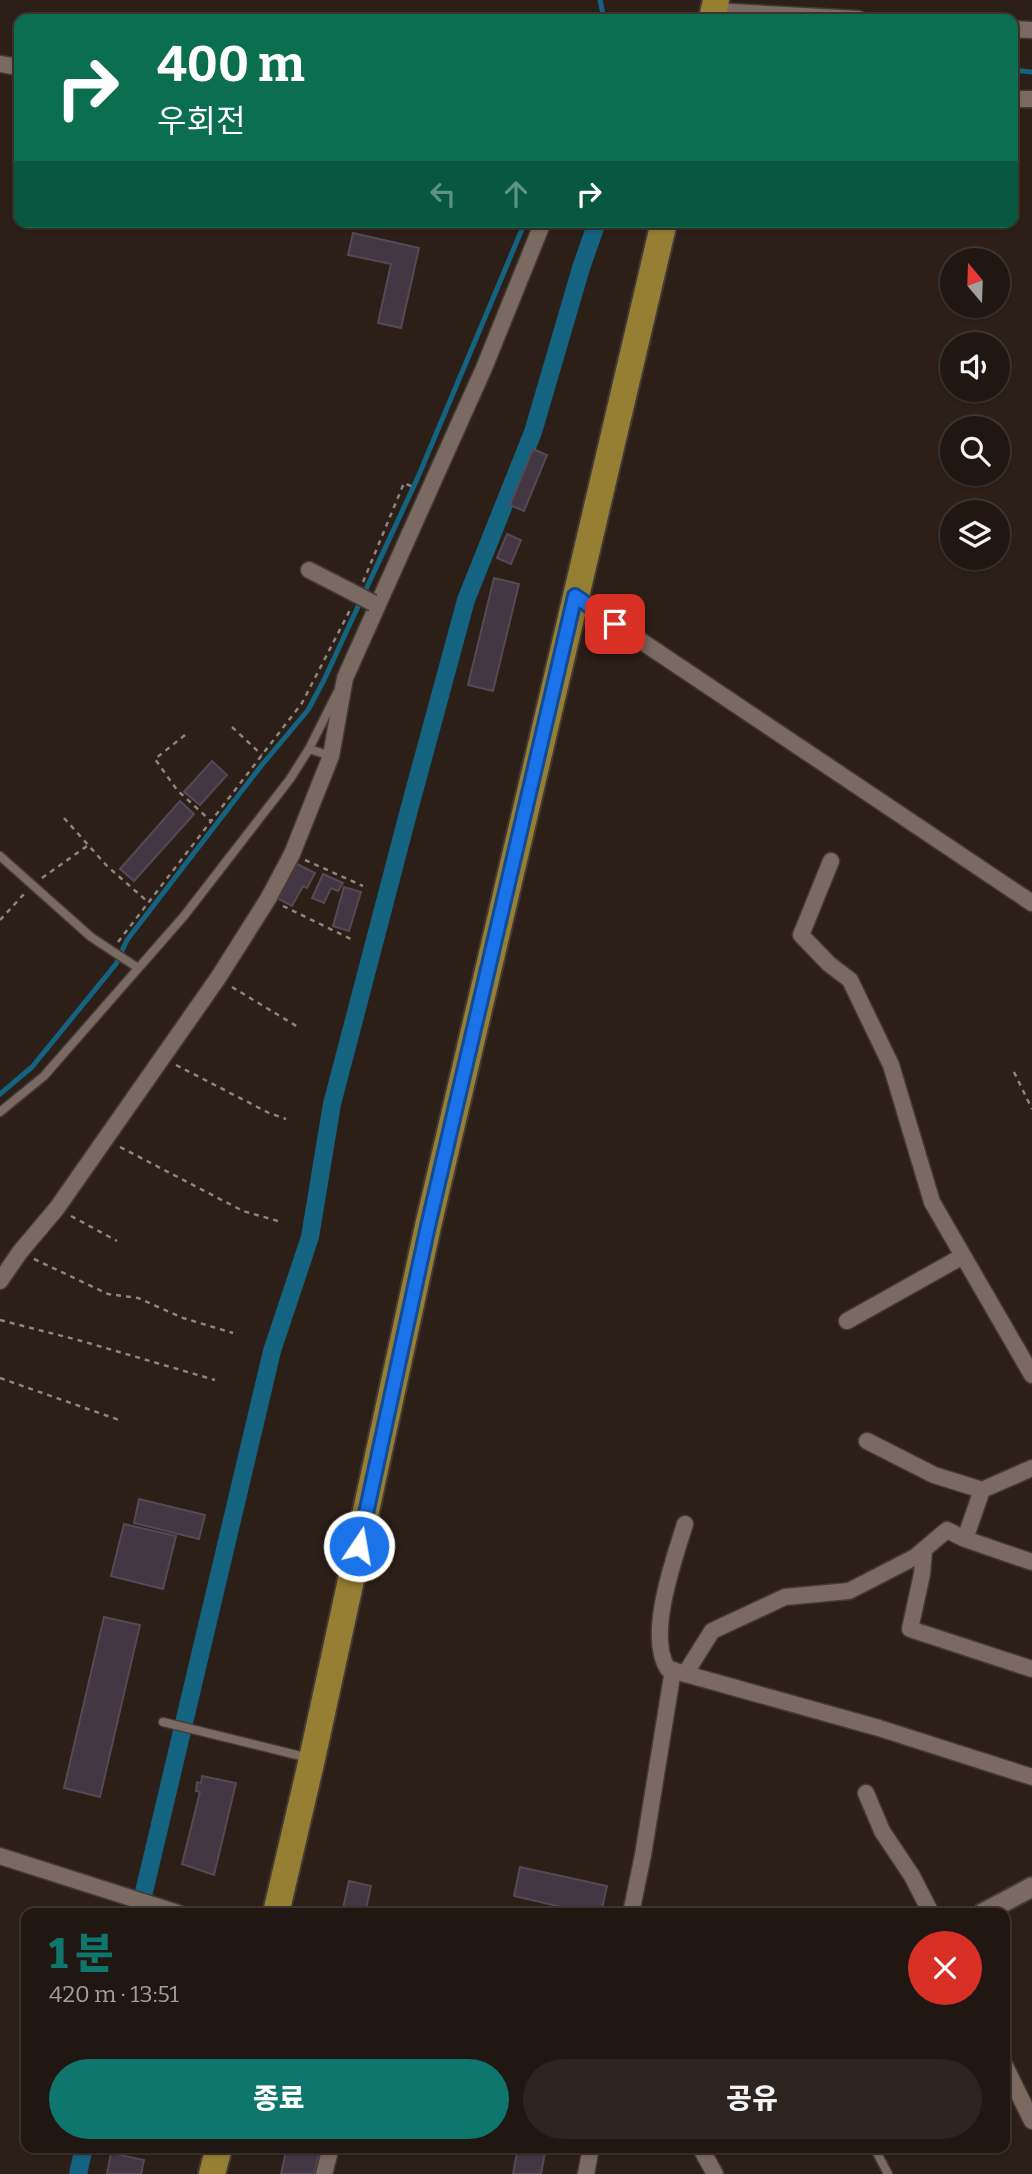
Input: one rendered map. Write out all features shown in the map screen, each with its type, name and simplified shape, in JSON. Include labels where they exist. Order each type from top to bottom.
[{"type":"highway","points":[[277,1908],[428,1226],[663,228]]},
{"type":"highway","points":[[212,2174],[217,2153]]},
{"type":"street","points":[[714,10],[778,14]]},
{"type":"street","points":[[0,1281],[57,1208],[218,978],[268,899],[292,854],[331,756],[345,678],[484,368],[541,228]]},
{"type":"street","points":[[309,570],[355,587],[376,605]]},
{"type":"street","points":[[575,596],[1032,903]]},
{"type":"street","points":[[831,861],[801,935],[829,964],[850,980],[891,1065],[932,1202],[1032,1375]]},
{"type":"street","points":[[847,1321],[963,1256]]},
{"type":"street","points":[[867,1441],[934,1475],[982,1490],[1032,1468]]},
{"type":"street","points":[[965,1539],[982,1490]]},
{"type":"street","points":[[685,1524],[661,1605],[662,1660],[668,1669],[879,1728],[1032,1777]]},
{"type":"street","points":[[632,1908],[679,1672],[712,1631],[785,1597],[849,1591],[915,1557],[947,1530],[1032,1562]]},
{"type":"street","points":[[924,1549],[922,1574],[910,1629],[1032,1669]]},
{"type":"street","points":[[866,1793],[882,1830],[912,1876],[928,1908]]},
{"type":"street","points":[[0,1856],[162,1908]]},
{"type":"street","points":[[992,1908],[1032,1887]]},
{"type":"street","points":[[1010,2076],[1032,2121]]},
{"type":"street","points":[[324,2174],[329,2153]]},
{"type":"street","points":[[586,2174],[590,2153]]},
{"type":"street","points":[[704,2153],[715,2174]]},
{"type":"lane","points":[[0,1112],[44,1076],[198,898],[290,779],[309,749],[345,678]]},
{"type":"lane","points":[[309,749],[331,756]]},
{"type":"lane","points":[[0,856],[91,937],[138,968]]},
{"type":"lane","points":[[163,1722],[312,1759]]},
{"type":"lane","points":[[877,2153],[888,2174]]},
{"type":"path","points":[[355,587],[404,483],[418,489]]},
{"type":"path","points":[[111,951],[302,703],[351,607]]},
{"type":"path","points":[[329,651],[336,654]]},
{"type":"path","points":[[232,727],[262,755]]},
{"type":"path","points":[[186,736],[155,759],[177,790],[212,822]]},
{"type":"path","points":[[64,818],[107,866],[149,903]]},
{"type":"path","points":[[292,854],[363,886]]},
{"type":"path","points":[[268,899],[353,940]]},
{"type":"path","points":[[218,978],[298,1027]]},
{"type":"path","points":[[163,1058],[269,1113],[286,1119]]},
{"type":"path","points":[[1014,1072],[1032,1109]]},
{"type":"path","points":[[104,1139],[243,1211],[278,1221]]},
{"type":"path","points":[[57,1208],[117,1241]]},
{"type":"path","points":[[20,1252],[108,1294],[138,1298],[183,1318],[233,1333]]},
{"type":"path","points":[[0,1320],[215,1380]]},
{"type":"path","points":[[0,1378],[120,1420]]},
{"type":"building","points":[[353,233],[419,248],[401,328],[378,323],[391,264],[348,255]]},
{"type":"building","points":[[533,449],[547,455],[524,511],[510,505]]},
{"type":"building","points":[[507,534],[521,540],[511,564],[497,558]]},
{"type":"building","points":[[494,578],[519,584],[493,691],[468,685]]},
{"type":"building","points":[[212,761],[227,775],[200,805],[184,792]]},
{"type":"building","points":[[180,801],[194,814],[134,881],[120,869]]},
{"type":"building","points":[[295,863],[315,873],[307,888],[303,886],[292,906],[277,898]]},
{"type":"building","points":[[323,874],[343,883],[338,891],[331,888],[324,903],[312,898]]},
{"type":"building","points":[[344,887],[361,892],[349,931],[333,926]]},
{"type":"building","points":[[139,1499],[205,1515],[199,1539],[134,1523]]},
{"type":"building","points":[[124,1524],[176,1536],[163,1589],[111,1576]]},
{"type":"building","points":[[104,1617],[140,1625],[100,1797],[64,1788]]},
{"type":"building","points":[[202,1776],[236,1783],[214,1875],[182,1864],[200,1792],[196,1791],[197,1782],[201,1783]]},
{"type":"building","points":[[520,1867],[607,1886],[602,1908],[566,1908],[514,1896]]},
{"type":"building","points":[[349,1881],[371,1886],[366,1908],[343,1908]]},
{"type":"building","points":[[111,2153],[144,2160],[141,2174],[107,2174]]},
{"type":"building","points":[[286,2153],[319,2153],[314,2174],[281,2174]]},
{"type":"building","points":[[517,2153],[545,2153],[541,2174],[513,2174]]},
{"type":"waterway","points":[[600,0],[603,14]]},
{"type":"waterway","points":[[1018,71],[1032,72]]},
{"type":"waterway","points":[[0,1094],[32,1067],[116,964],[127,940],[261,766],[308,710],[418,477],[522,228]]},
{"type":"waterway","points":[[140,1908],[272,1351],[310,1237],[332,1104],[409,810],[466,600],[533,432],[595,228]]},
{"type":"waterway","points":[[78,2174],[83,2153]]},
{"type":"route","points":[[359,1546],[428,1226],[575,596],[615,624]]}]
